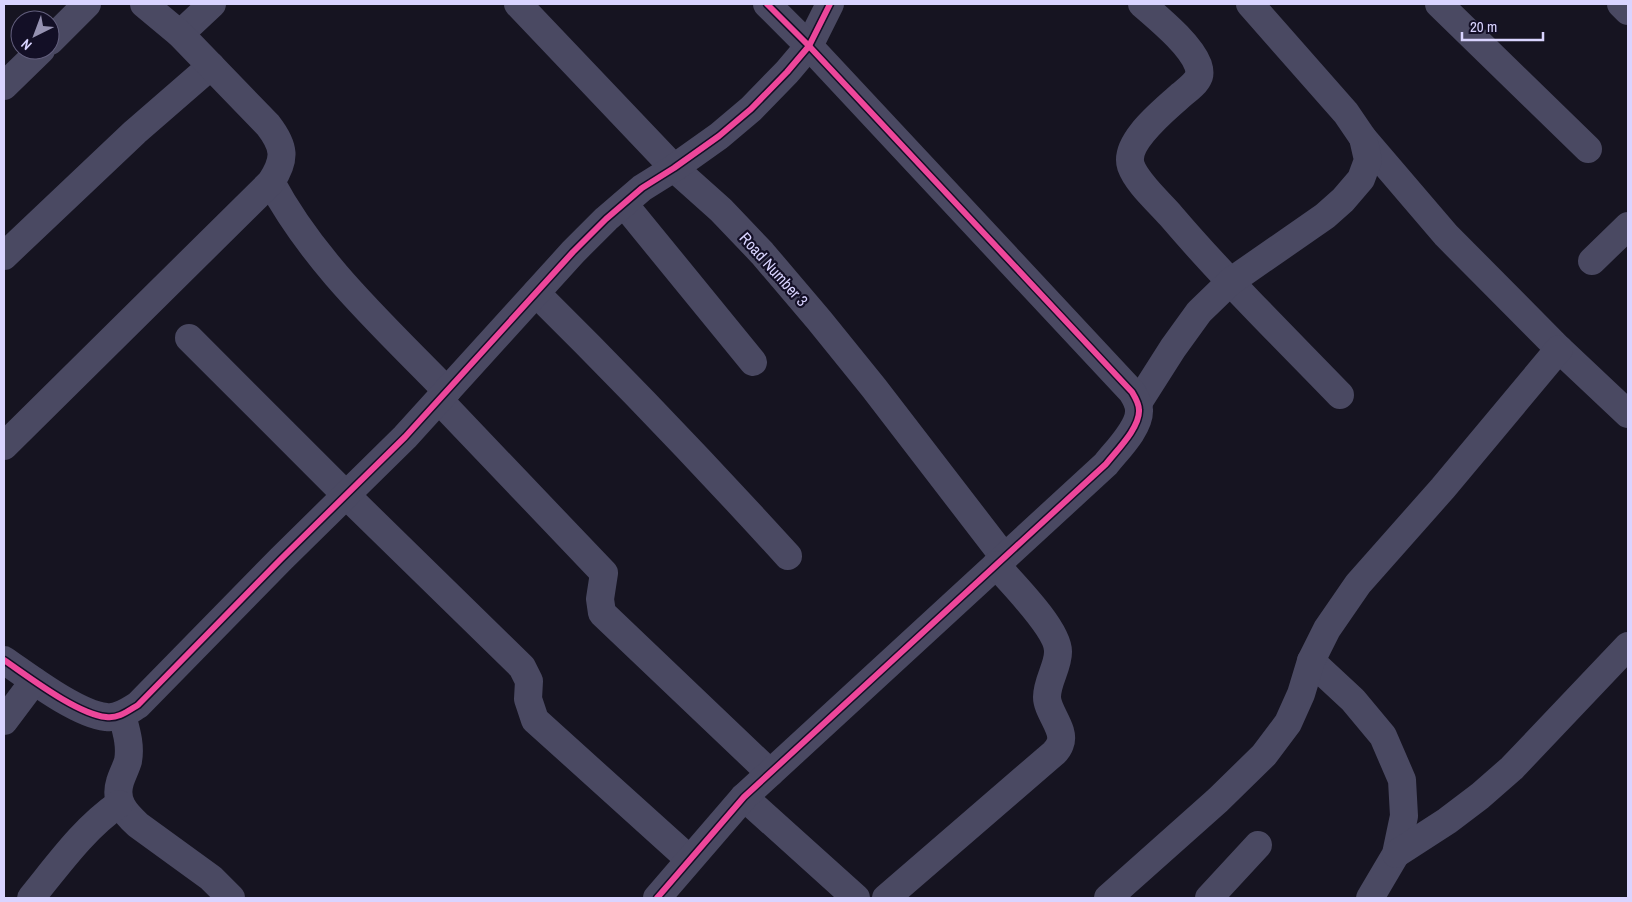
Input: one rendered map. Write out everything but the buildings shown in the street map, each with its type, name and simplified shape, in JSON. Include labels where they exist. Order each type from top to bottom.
[{"type":"street","points":[[60,31],[87,4]]},
{"type":"street","points":[[4,446],[271,182],[279,170],[283,154],[279,139],[268,125],[180,34],[144,4]]},
{"type":"street","points":[[180,34],[212,4]]},
{"type":"street","name":"Road Number 3","points":[[518,4],[674,168],[721,210],[762,253],[819,320],[874,388],[1048,626],[1056,640],[1058,652],[1047,696],[1049,710],[1061,733],[1061,743],[1054,753],[886,898]]},
{"type":"street","points":[[657,898],[744,797],[1106,464],[1127,438],[1136,424],[1140,412],[1132,392],[1103,360],[809,46],[767,4]]},
{"type":"street","points":[[4,660],[34,681],[90,713],[107,718],[122,715],[138,705],[281,559],[405,437],[573,252],[642,188],[720,136],[751,109],[809,46],[830,4]]},
{"type":"street","points":[[1142,4],[1193,55],[1199,67],[1199,76],[1192,86],[1158,116],[1134,144],[1129,156],[1131,166],[1138,179],[1230,282],[1340,394]]},
{"type":"street","points":[[1250,4],[1346,113],[1363,138],[1446,235],[1628,414]]},
{"type":"street","points":[[1439,4],[1588,149]]},
{"type":"street","points":[[1621,4],[1628,11]]},
{"type":"street","points":[[4,86],[31,60]]},
{"type":"street","points":[[4,256],[135,132],[210,66]]},
{"type":"street","points":[[1138,403],[1173,348],[1199,312],[1230,282],[1324,216],[1343,200],[1361,179],[1368,160],[1363,138]]},
{"type":"street","points":[[271,182],[285,208],[309,244],[443,396],[604,573],[600,599],[602,613],[770,773]]},
{"type":"street","points":[[624,204],[753,362]]},
{"type":"street","points":[[1592,261],[1628,226]]},
{"type":"street","points":[[536,293],[610,367],[788,556]]},
{"type":"street","points":[[189,338],[522,667],[530,681],[528,699],[535,720],[689,859]]},
{"type":"street","points":[[1108,898],[1218,800],[1264,754],[1288,723],[1311,661],[1327,629],[1358,584],[1443,488],[1559,348]]},
{"type":"street","points":[[1396,854],[1447,821],[1506,774],[1628,646]]},
{"type":"street","points":[[1311,661],[1352,700],[1383,736],[1402,780],[1404,816],[1396,854],[1370,898]]},
{"type":"street","points":[[4,721],[34,681]]},
{"type":"street","points":[[122,715],[129,741],[128,760],[119,783],[118,794],[120,804],[128,816],[138,825],[211,878],[231,898]]},
{"type":"street","points":[[744,797],[856,898]]},
{"type":"street","points":[[31,898],[84,834],[103,815],[120,804]]},
{"type":"street","points":[[1209,898],[1258,845]]},
{"type":"cycle path","points":[[657,898],[744,797],[1106,464],[1132,432],[1139,410],[1137,400],[1132,392],[809,46],[767,4]]},
{"type":"cycle path","points":[[4,660],[54,694],[94,714],[115,717],[138,705],[281,559],[405,437],[573,252],[606,219],[642,188],[719,136],[751,109],[809,46],[830,4]]}]
